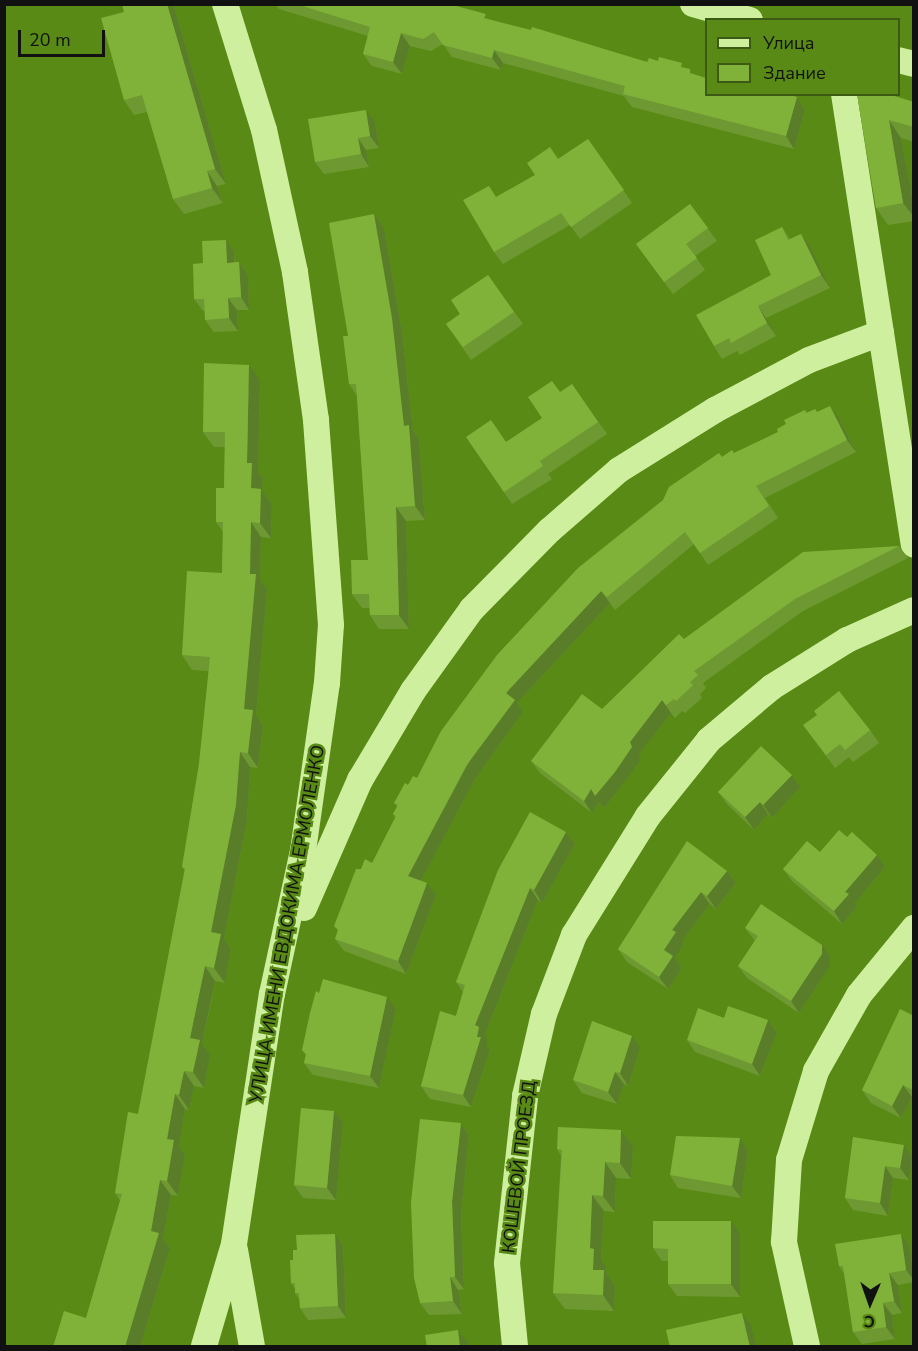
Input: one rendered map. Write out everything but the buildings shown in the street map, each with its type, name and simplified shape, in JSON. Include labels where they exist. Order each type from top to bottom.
[{"type":"street","name":"УЛИЦА ИМЕНИ ЕВДОКИМА ЕРМОЛЕНКО","points":[[204,1347],[234,1244],[272,994],[303,851],[327,683],[330,571],[316,420],[295,272],[264,130],[225,4]]},
{"type":"street","points":[[693,4],[743,18]]},
{"type":"street","points":[[844,96],[914,545]]},
{"type":"street","points":[[272,994],[316,876],[360,780],[413,691],[472,609],[550,530],[619,470],[715,410],[799,366],[881,333]]},
{"type":"street","name":"КОШЕВОЙ ПРОЕЗД","points":[[515,1347],[507,1263],[525,1096],[544,1014],[574,934],[648,816],[709,740],[772,687],[847,640],[914,610]]},
{"type":"street","points":[[807,1347],[784,1242],[789,1160],[816,1071],[858,995],[914,928]]},
{"type":"street","points":[[234,1244],[252,1347]]}]
